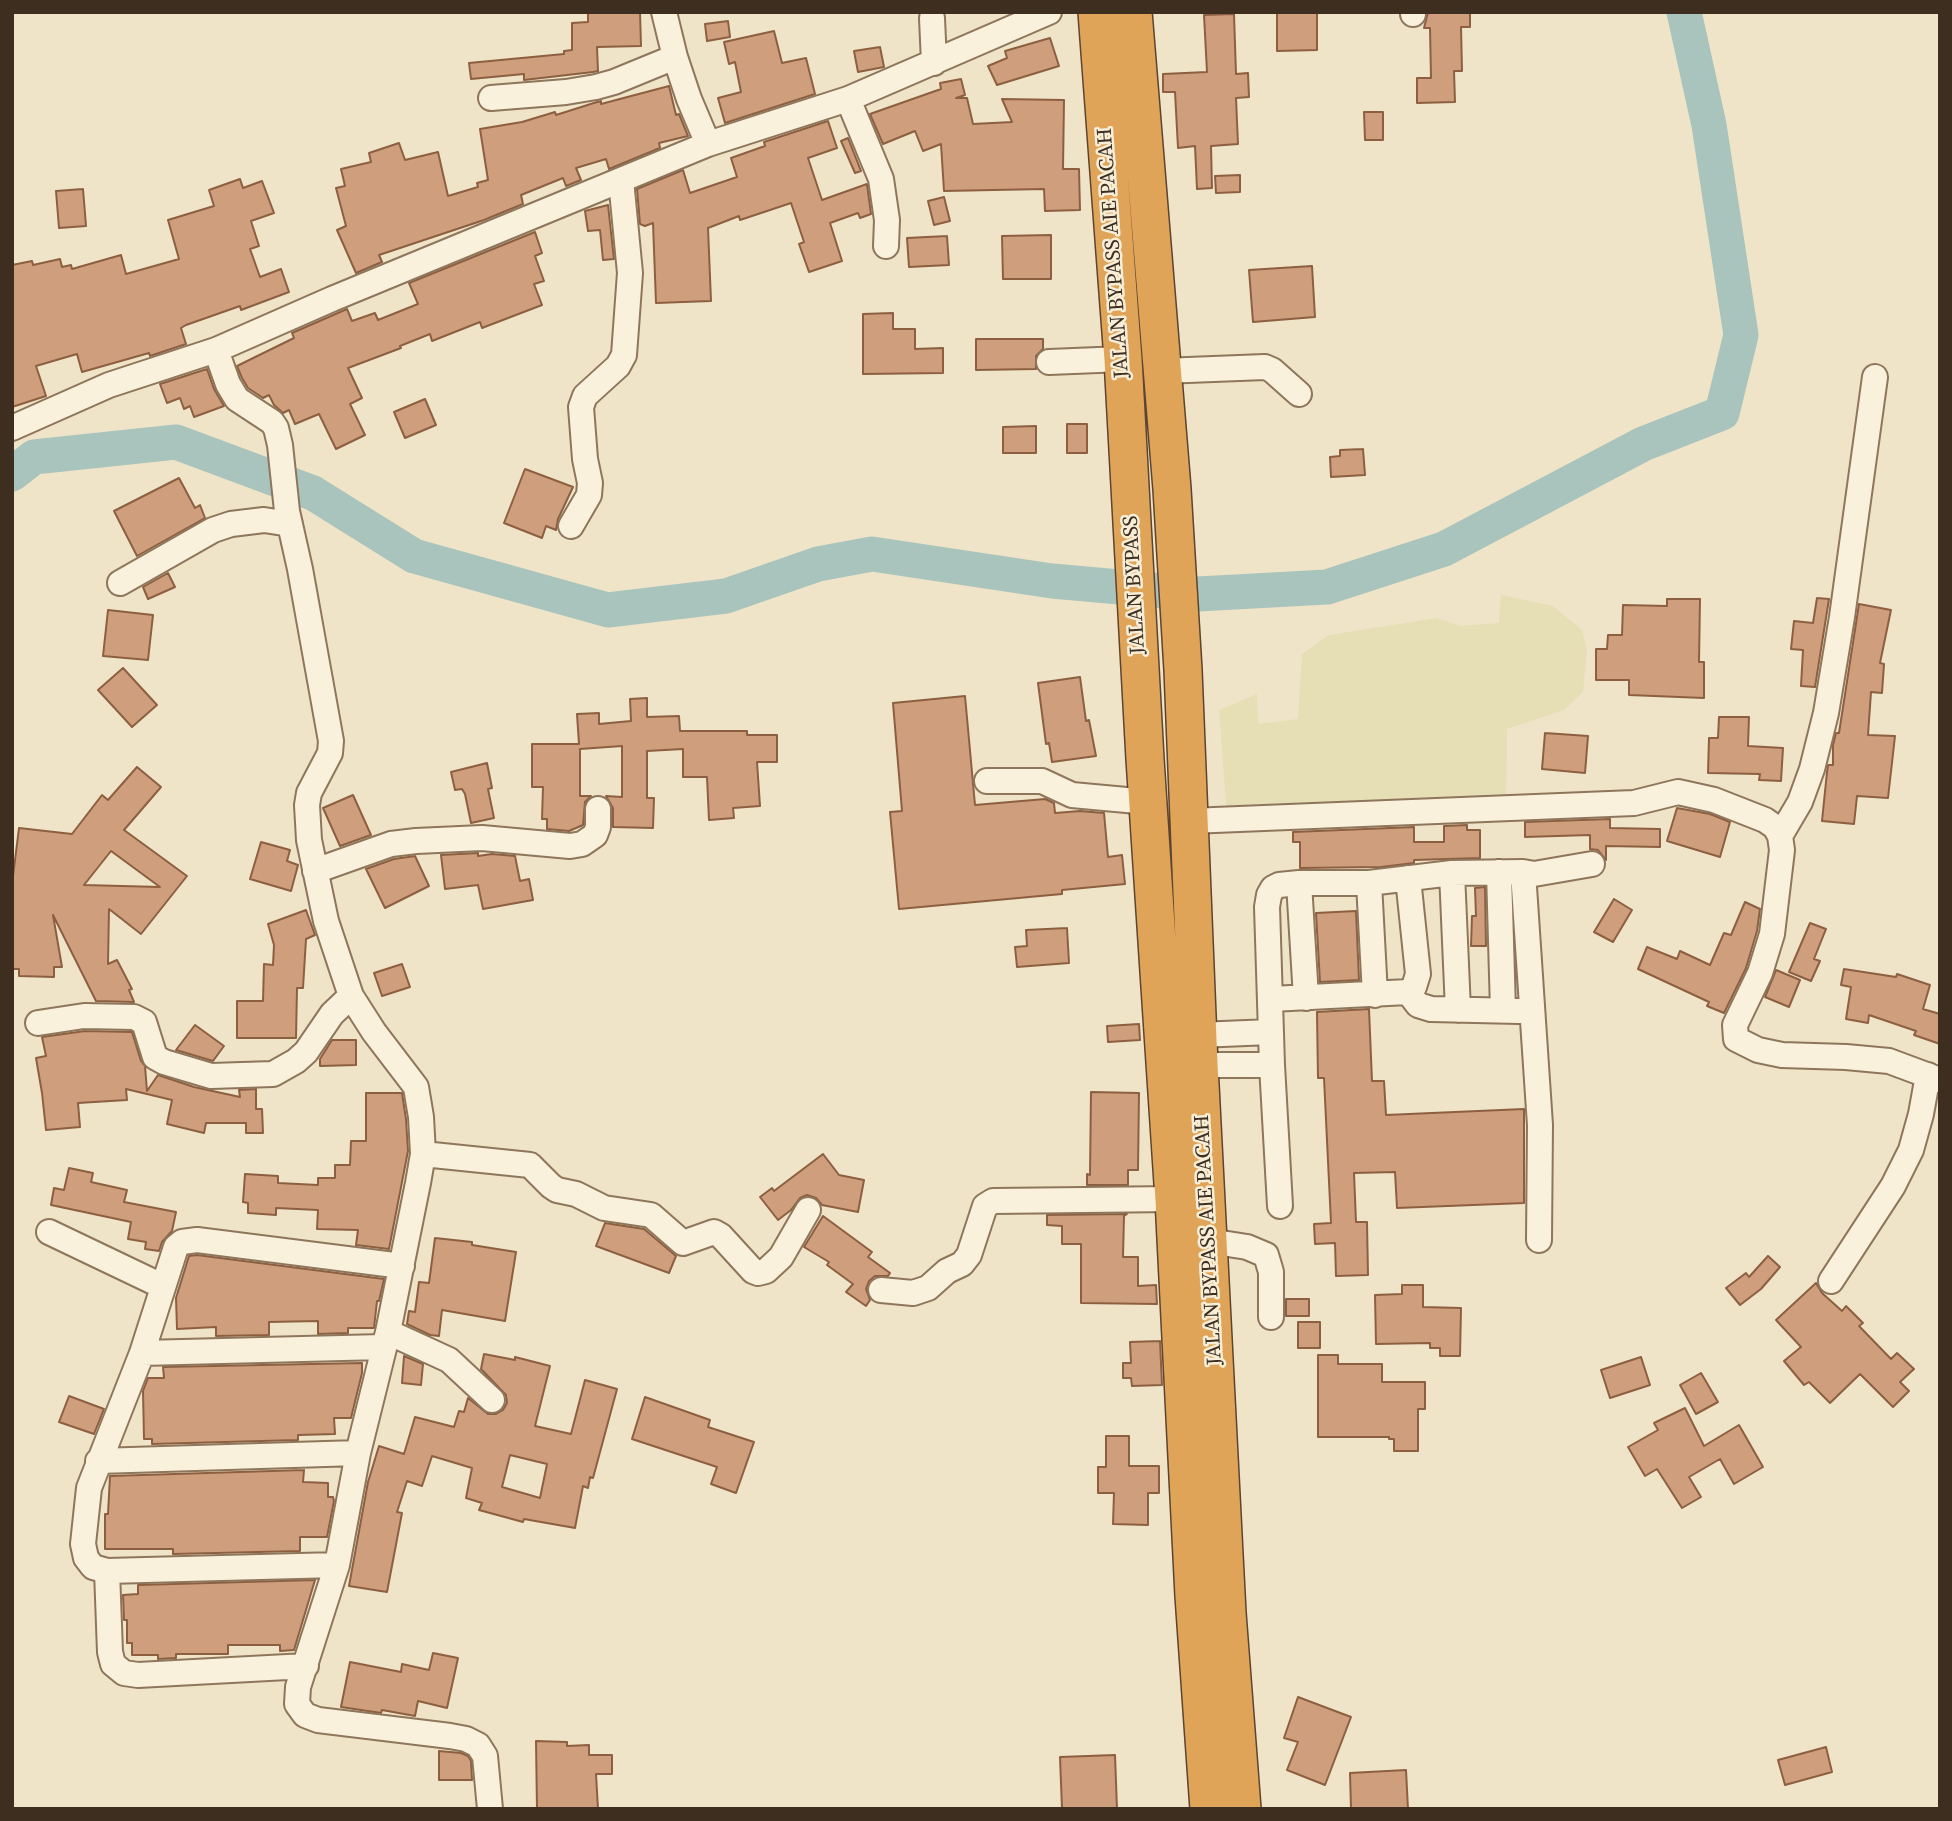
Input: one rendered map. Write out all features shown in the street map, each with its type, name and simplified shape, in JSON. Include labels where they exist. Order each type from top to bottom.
[{"type":"highway","name":"JALAN BYPASS AIE PACAH","points":[[1097,12],[1123,359],[1130,495]]},
{"type":"highway","name":"JALAN BYPASS AIE PACAH","points":[[1133,12],[1172,489]]},
{"type":"highway","name":"JALAN BYPASS","points":[[1172,489],[1184,670]]},
{"type":"highway","name":"JALAN BYPASS","points":[[1130,495],[1174,1199],[1194,1595],[1209,1809]]},
{"type":"highway","name":"JALAN BYPASS AIE PACAH","points":[[1184,670],[1198,1050],[1227,1613],[1242,1809]]},
{"type":"street","points":[[664,12],[675,58],[708,144]]},
{"type":"street","points":[[12,428],[109,385],[216,350],[332,299],[708,144],[848,99],[1049,12]]},
{"type":"street","points":[[932,18],[934,63]]},
{"type":"street","points":[[491,98],[596,87],[675,58]]},
{"type":"street","points":[[848,99],[881,179],[887,220],[886,246]]},
{"type":"street","points":[[571,526],[589,495],[581,407],[585,396],[618,366],[624,355],[630,273],[621,180]]},
{"type":"street","points":[[216,350],[228,384],[237,399],[272,422],[280,445],[288,517],[331,741],[330,753],[309,793],[307,805],[309,840],[327,921],[351,996],[374,1032],[416,1087],[421,1117],[423,1154],[402,1266],[358,1453],[337,1565],[298,1688],[298,1704],[305,1715],[318,1720],[450,1736],[478,1745],[485,1756],[490,1809]]},
{"type":"street","points":[[1049,362],[1123,359]]},
{"type":"street","points":[[1162,371],[1265,367],[1299,394]]},
{"type":"street","points":[[1780,836],[1800,802],[1812,769],[1826,713],[1875,377]]},
{"type":"street","points":[[120,583],[213,530],[231,524],[288,517]]},
{"type":"street","points":[[987,781],[1042,781],[1072,795],[1148,802]]},
{"type":"street","points":[[1190,821],[1634,803],[1678,792],[1714,800],[1765,820],[1775,827],[1780,836],[1781,871],[1772,934],[1759,973],[1735,1025],[1736,1039],[1758,1051],[1782,1055],[1889,1061],[1934,1077],[1912,1150],[1876,1214],[1831,1280]]},
{"type":"street","points":[[315,871],[391,844],[416,841],[482,838],[570,846],[582,844],[594,835],[598,827],[598,809]]},
{"type":"street","points":[[1280,1206],[1267,907],[1273,888],[1279,884],[1369,883],[1452,873],[1534,874],[1592,864]]},
{"type":"street","points":[[1511,872],[1532,1010],[1540,1125],[1539,1240]]},
{"type":"street","points":[[1503,1010],[1511,872]]},
{"type":"street","points":[[1452,873],[1458,1010]]},
{"type":"street","points":[[1270,999],[1375,995],[1408,992],[1414,987],[1418,974],[1408,878]]},
{"type":"street","points":[[1299,883],[1306,998]]},
{"type":"street","points":[[1369,883],[1375,995]]},
{"type":"street","points":[[1408,992],[1414,1001],[1423,1007],[1532,1010]]},
{"type":"street","points":[[38,1023],[84,1016],[134,1017],[144,1022],[155,1057],[164,1062],[211,1076],[273,1074],[306,1052],[332,1014],[351,996]]},
{"type":"street","points":[[1198,1050],[1271,1032]]},
{"type":"street","points":[[1198,1050],[1272,1065]]},
{"type":"street","points":[[423,1154],[530,1165],[557,1189],[576,1194],[604,1208],[651,1215],[683,1243],[714,1233],[721,1236],[753,1271],[758,1273],[766,1271],[781,1257],[808,1210]]},
{"type":"street","points":[[881,1290],[912,1293],[928,1288],[947,1271],[962,1264],[969,1255],[985,1206],[993,1201],[1174,1199]]},
{"type":"street","points":[[49,1232],[162,1286]]},
{"type":"street","points":[[337,1565],[107,1572],[93,1567],[86,1558],[83,1544],[89,1488],[142,1353],[176,1247],[187,1240],[402,1266]]},
{"type":"street","points":[[1209,1241],[1247,1247],[1266,1255],[1271,1272],[1271,1317]]},
{"type":"street","points":[[142,1353],[386,1339],[449,1360],[492,1400]]},
{"type":"street","points":[[98,1461],[358,1453]]},
{"type":"street","points":[[107,1572],[110,1652],[113,1664],[124,1673],[138,1675],[306,1666]]},
{"type":"shaded area","points":[[1501,595],[1553,606],[1582,630],[1587,651],[1583,692],[1564,710],[1507,729],[1506,811],[1227,816],[1219,710],[1257,694],[1258,724],[1298,719],[1302,654],[1329,635],[1437,618],[1460,626],[1499,623]]},
{"type":"building","points":[[588,12],[640,12],[641,46],[597,47],[598,71],[593,72],[524,80],[524,74],[471,79],[469,63],[564,54],[564,51],[572,50],[572,23],[588,22]]},
{"type":"building","points":[[1277,12],[1317,12],[1317,50],[1277,51]]},
{"type":"building","points":[[1428,12],[1470,12],[1470,27],[1461,27],[1462,71],[1454,71],[1455,102],[1417,103],[1417,78],[1431,78],[1430,28],[1424,28]]},
{"type":"building","points":[[1234,14],[1236,74],[1248,73],[1249,97],[1236,98],[1238,144],[1211,146],[1212,188],[1197,189],[1195,146],[1178,148],[1175,92],[1163,92],[1163,74],[1207,72],[1204,15]]},
{"type":"building","points":[[728,21],[730,37],[707,41],[705,24]]},
{"type":"building","points":[[774,31],[782,63],[806,58],[815,94],[725,123],[718,98],[741,92],[735,62],[729,64],[724,42]]},
{"type":"building","points":[[1050,38],[1059,66],[997,85],[988,66],[1007,58],[1005,51]]},
{"type":"building","points":[[880,47],[884,67],[858,72],[854,51]]},
{"type":"building","points":[[961,79],[965,95],[956,98],[967,98],[973,124],[1012,122],[1002,99],[1064,100],[1063,169],[1079,169],[1080,210],[1045,211],[1044,189],[944,191],[941,144],[923,151],[915,131],[883,144],[870,114],[941,89],[940,83]]},
{"type":"building","points":[[669,86],[676,115],[679,114],[688,136],[659,143],[660,148],[609,169],[606,159],[576,168],[581,180],[566,186],[563,178],[521,195],[523,204],[379,255],[382,262],[356,273],[337,230],[346,226],[336,188],[345,186],[341,169],[371,162],[369,153],[399,143],[405,160],[438,152],[448,196],[478,187],[477,183],[488,180],[480,129],[522,122],[555,112],[556,115],[597,102],[601,101],[601,104]]},
{"type":"building","points":[[1364,112],[1383,112],[1383,140],[1365,140]]},
{"type":"building","points":[[828,121],[837,148],[808,158],[822,200],[867,184],[871,214],[860,218],[858,213],[830,223],[842,261],[809,272],[799,244],[804,242],[791,203],[740,220],[739,216],[708,228],[711,301],[656,303],[653,223],[645,226],[640,224],[637,189],[683,170],[690,193],[737,177],[731,158],[765,146],[764,142]]},
{"type":"building","points":[[848,138],[861,171],[855,173],[841,141]]},
{"type":"building","points":[[1240,175],[1240,192],[1216,193],[1215,176]]},
{"type":"building","points":[[240,179],[243,188],[262,181],[274,213],[251,221],[259,246],[250,249],[260,277],[281,269],[289,292],[241,310],[240,306],[186,325],[181,328],[186,344],[150,356],[149,353],[82,372],[77,354],[36,366],[46,396],[12,407],[12,265],[32,261],[33,265],[60,259],[62,267],[71,265],[72,269],[121,255],[126,274],[179,259],[168,220],[214,206],[209,190]]},
{"type":"building","points":[[83,189],[86,226],[59,228],[56,191]]},
{"type":"building","points":[[944,197],[950,221],[934,225],[928,201]]},
{"type":"building","points":[[608,205],[614,259],[603,260],[600,230],[588,231],[585,211]]},
{"type":"building","points":[[535,232],[542,253],[535,256],[544,281],[534,284],[542,305],[482,328],[480,322],[432,341],[430,334],[348,368],[362,398],[350,404],[365,435],[336,449],[319,414],[295,424],[289,410],[283,413],[274,405],[269,395],[263,398],[248,388],[242,378],[237,366],[294,338],[292,333],[347,309],[352,321],[375,313],[378,320],[418,304],[409,283]]},
{"type":"building","points":[[1051,235],[1051,279],[1003,279],[1002,236]]},
{"type":"building","points":[[947,236],[949,265],[909,267],[907,238]]},
{"type":"building","points":[[1312,266],[1315,317],[1253,322],[1249,270]]},
{"type":"building","points":[[893,313],[893,329],[915,329],[915,349],[943,348],[943,373],[863,374],[863,314]]},
{"type":"building","points":[[976,339],[1043,339],[1043,349],[1036,356],[1036,369],[976,370]]},
{"type":"building","points":[[207,369],[224,406],[194,417],[190,406],[184,409],[180,398],[167,403],[160,384]]},
{"type":"building","points":[[425,399],[436,425],[405,438],[394,412]]},
{"type":"building","points":[[1067,424],[1087,424],[1087,453],[1067,453]]},
{"type":"building","points":[[1036,426],[1036,453],[1003,453],[1003,427]]},
{"type":"building","points":[[1363,449],[1365,475],[1331,477],[1330,457],[1340,456],[1340,450]]},
{"type":"building","points":[[525,469],[573,487],[558,519],[556,530],[546,526],[542,538],[504,523]]},
{"type":"building","points":[[179,478],[195,508],[200,505],[205,518],[137,556],[114,511]]},
{"type":"building","points":[[168,573],[175,587],[148,599],[143,587]]},
{"type":"building","points":[[1817,598],[1829,599],[1815,687],[1801,686],[1803,650],[1791,649],[1794,621],[1813,623]]},
{"type":"building","points":[[1667,599],[1700,599],[1699,662],[1704,662],[1704,698],[1629,695],[1629,680],[1596,680],[1596,649],[1607,649],[1608,635],[1622,635],[1623,605],[1667,606]]},
{"type":"building","points":[[1859,604],[1891,610],[1880,663],[1884,664],[1882,693],[1871,692],[1868,735],[1895,736],[1888,798],[1857,796],[1854,824],[1822,821],[1828,765],[1833,765],[1833,745],[1836,733],[1839,733]]},
{"type":"building","points":[[108,610],[153,615],[148,660],[103,656]]},
{"type":"building","points":[[123,668],[157,705],[132,727],[98,690]]},
{"type":"building","points":[[1080,677],[1086,721],[1089,720],[1096,756],[1052,762],[1049,743],[1046,744],[1038,683]]},
{"type":"building","points":[[965,696],[975,805],[1045,799],[1054,803],[1055,813],[1104,813],[1108,857],[1122,855],[1125,884],[1062,890],[1062,894],[899,909],[890,812],[902,811],[893,703]]},
{"type":"building","points":[[647,698],[647,717],[679,716],[680,731],[747,731],[747,735],[777,735],[777,762],[757,762],[760,806],[733,808],[734,818],[709,820],[707,777],[683,777],[683,749],[647,751],[647,798],[654,798],[653,828],[613,827],[613,808],[606,796],[622,797],[622,746],[580,749],[580,796],[591,796],[585,802],[583,825],[569,831],[547,829],[547,819],[542,819],[543,787],[532,787],[532,744],[579,744],[577,714],[599,713],[599,724],[631,721],[630,699]]},
{"type":"building","points":[[1719,717],[1749,717],[1748,746],[1783,748],[1781,781],[1759,780],[1760,774],[1708,773],[1709,738],[1718,738]]},
{"type":"building","points":[[1545,733],[1588,736],[1585,773],[1542,769]]},
{"type":"building","points":[[487,763],[492,788],[488,789],[494,818],[471,823],[465,794],[462,789],[455,790],[451,772]]},
{"type":"building","points":[[137,767],[161,787],[124,830],[187,876],[141,934],[109,909],[108,964],[117,960],[132,989],[129,990],[134,1002],[96,1001],[53,915],[62,967],[54,967],[54,977],[19,976],[19,969],[13,969],[12,884],[19,828],[72,834],[102,795],[108,800]],"holes":[[[111,851],[160,887],[84,885]]]},
{"type":"building","points":[[353,795],[371,835],[340,846],[323,808]]},
{"type":"building","points":[[1677,808],[1710,814],[1730,822],[1720,857],[1667,841]]},
{"type":"building","points":[[1610,819],[1610,828],[1660,829],[1660,847],[1606,846],[1606,860],[1598,850],[1590,849],[1590,835],[1525,837],[1525,822]]},
{"type":"building","points":[[1467,825],[1467,830],[1480,830],[1480,858],[1414,860],[1414,863],[1381,867],[1300,868],[1300,842],[1293,842],[1293,832],[1414,827],[1414,842],[1444,842],[1444,826]]},
{"type":"building","points":[[261,842],[290,850],[287,861],[298,865],[291,891],[250,879]]},
{"type":"building","points":[[478,853],[478,856],[515,856],[520,881],[529,879],[533,900],[483,909],[478,885],[445,889],[441,855]]},
{"type":"building","points":[[415,856],[429,886],[385,908],[366,869],[394,859]]},
{"type":"building","points":[[1485,887],[1486,946],[1471,946],[1472,916],[1476,916],[1475,888]]},
{"type":"building","points":[[1614,899],[1632,910],[1613,942],[1594,932]]},
{"type":"building","points":[[1745,902],[1760,909],[1757,931],[1746,968],[1724,1013],[1707,1006],[1709,1002],[1638,969],[1647,947],[1677,959],[1680,951],[1710,965],[1724,933],[1731,935]]},
{"type":"building","points":[[306,910],[315,935],[306,939],[303,988],[297,988],[296,1038],[237,1038],[237,1001],[263,1001],[264,964],[273,965],[274,945],[268,924]]},
{"type":"building","points":[[1356,911],[1359,980],[1320,982],[1316,913]]},
{"type":"building","points":[[1810,923],[1826,929],[1814,959],[1820,961],[1811,981],[1789,972]]},
{"type":"building","points":[[1067,928],[1069,963],[1017,967],[1015,947],[1027,946],[1026,930]]},
{"type":"building","points":[[402,964],[410,987],[382,996],[374,973]]},
{"type":"building","points":[[1844,969],[1896,977],[1897,974],[1930,985],[1923,1009],[1940,1014],[1940,1044],[1914,1035],[1916,1031],[1869,1015],[1868,1023],[1846,1019],[1851,987],[1841,985]]},
{"type":"building","points":[[1776,970],[1800,980],[1789,1007],[1765,997]]},
{"type":"building","points":[[1369,1009],[1372,1081],[1384,1081],[1386,1115],[1524,1109],[1524,1203],[1397,1208],[1395,1172],[1354,1173],[1356,1222],[1367,1222],[1368,1275],[1336,1276],[1335,1243],[1315,1244],[1314,1224],[1331,1223],[1324,1078],[1318,1078],[1317,1012]]},
{"type":"building","points":[[1139,1024],[1140,1040],[1108,1042],[1107,1026]]},
{"type":"building","points":[[195,1025],[224,1046],[213,1061],[176,1050]]},
{"type":"building","points":[[85,1031],[132,1032],[145,1066],[147,1091],[158,1075],[194,1087],[240,1097],[239,1090],[256,1089],[256,1109],[262,1109],[263,1133],[246,1133],[246,1123],[206,1123],[204,1133],[167,1124],[172,1100],[126,1089],[127,1100],[78,1103],[80,1127],[46,1130],[36,1058],[46,1056],[42,1037]]},
{"type":"building","points":[[332,1040],[356,1040],[356,1065],[320,1066],[320,1059]]},
{"type":"building","points":[[1091,1092],[1139,1093],[1138,1170],[1128,1170],[1128,1185],[1087,1185],[1087,1174],[1090,1175]]},
{"type":"building","points":[[366,1093],[402,1093],[406,1119],[408,1151],[389,1249],[356,1245],[358,1230],[317,1229],[318,1210],[276,1208],[276,1215],[248,1213],[248,1203],[243,1202],[245,1174],[278,1176],[278,1183],[318,1185],[318,1178],[335,1178],[335,1165],[350,1165],[351,1141],[366,1141]]},
{"type":"building","points":[[823,1154],[839,1175],[864,1180],[858,1212],[822,1205],[816,1198],[807,1195],[800,1198],[791,1210],[778,1220],[760,1197],[772,1188],[774,1191]]},
{"type":"building","points":[[69,1168],[93,1173],[91,1182],[127,1190],[124,1202],[176,1212],[172,1231],[162,1242],[159,1251],[145,1249],[146,1242],[128,1239],[131,1222],[51,1205],[54,1188],[64,1190]]},
{"type":"building","points":[[1127,1214],[1124,1216],[1123,1257],[1138,1257],[1138,1286],[1156,1285],[1157,1304],[1081,1303],[1081,1244],[1062,1244],[1062,1226],[1047,1225],[1047,1215]]},
{"type":"building","points":[[823,1216],[872,1252],[868,1257],[890,1273],[888,1276],[875,1276],[869,1281],[866,1289],[870,1300],[866,1306],[846,1292],[853,1284],[827,1265],[829,1262],[804,1247]]},
{"type":"building","points":[[605,1223],[644,1229],[676,1256],[669,1273],[596,1246]]},
{"type":"building","points":[[435,1238],[472,1242],[472,1245],[516,1252],[505,1321],[442,1310],[439,1336],[430,1335],[407,1324],[409,1311],[415,1312],[419,1282],[429,1283]]},
{"type":"building","points":[[189,1256],[384,1279],[377,1301],[374,1328],[348,1328],[348,1333],[318,1334],[318,1321],[269,1322],[269,1335],[216,1336],[216,1327],[177,1329],[176,1298]]},
{"type":"building","points":[[1768,1256],[1780,1267],[1761,1289],[1740,1305],[1726,1288],[1746,1273],[1749,1277]]},
{"type":"building","points":[[1816,1283],[1822,1293],[1842,1311],[1846,1306],[1863,1323],[1859,1326],[1891,1359],[1897,1353],[1914,1369],[1900,1382],[1909,1391],[1893,1407],[1860,1374],[1830,1403],[1809,1382],[1804,1385],[1784,1361],[1801,1347],[1776,1320]]},
{"type":"building","points":[[1402,1285],[1423,1285],[1423,1307],[1461,1308],[1460,1356],[1440,1356],[1440,1348],[1430,1348],[1430,1343],[1376,1344],[1375,1295],[1402,1294]]},
{"type":"building","points":[[1286,1299],[1309,1299],[1309,1316],[1286,1316]]},
{"type":"building","points":[[1298,1322],[1320,1322],[1320,1348],[1298,1348]]},
{"type":"building","points":[[1160,1341],[1162,1385],[1132,1386],[1131,1378],[1123,1378],[1123,1363],[1131,1363],[1130,1342]]},
{"type":"building","points":[[484,1354],[515,1360],[515,1357],[550,1366],[535,1426],[571,1434],[585,1380],[617,1389],[593,1478],[590,1477],[588,1488],[583,1486],[575,1528],[524,1519],[523,1522],[479,1510],[482,1503],[466,1498],[472,1468],[432,1456],[422,1486],[407,1481],[397,1512],[402,1513],[387,1592],[349,1586],[368,1482],[379,1446],[404,1454],[415,1417],[454,1427],[459,1411],[464,1412],[468,1398],[488,1414],[503,1410],[507,1403],[506,1395],[481,1369]],"holes":[[[510,1455],[547,1464],[540,1498],[502,1487]]]},
{"type":"building","points":[[1318,1355],[1338,1355],[1338,1364],[1382,1364],[1382,1382],[1425,1382],[1425,1409],[1418,1409],[1418,1451],[1394,1451],[1394,1439],[1389,1437],[1318,1437]]},
{"type":"building","points":[[404,1356],[423,1364],[421,1385],[402,1383]]},
{"type":"building","points":[[1641,1357],[1650,1385],[1610,1398],[1601,1370]]},
{"type":"building","points":[[362,1363],[351,1418],[334,1418],[335,1434],[298,1435],[298,1440],[152,1444],[152,1439],[144,1439],[143,1391],[148,1378],[164,1378],[163,1367]]},
{"type":"building","points":[[1701,1373],[1718,1402],[1696,1414],[1680,1385]]},
{"type":"building","points":[[69,1396],[104,1409],[94,1434],[59,1422]]},
{"type":"building","points":[[645,1397],[710,1420],[708,1427],[754,1442],[736,1493],[711,1484],[717,1467],[632,1439]]},
{"type":"building","points":[[1685,1408],[1704,1446],[1739,1425],[1763,1467],[1734,1484],[1720,1459],[1689,1477],[1701,1497],[1682,1508],[1657,1469],[1645,1476],[1628,1447],[1658,1430],[1654,1423]]},
{"type":"building","points":[[1106,1436],[1129,1436],[1129,1466],[1159,1466],[1159,1493],[1148,1493],[1148,1525],[1113,1524],[1114,1493],[1098,1493],[1098,1467],[1106,1467]]},
{"type":"building","points":[[304,1470],[303,1482],[328,1483],[328,1497],[333,1497],[334,1501],[327,1537],[300,1537],[300,1551],[173,1554],[173,1549],[105,1549],[105,1514],[108,1514],[110,1476]]},
{"type":"building","points":[[315,1580],[294,1650],[280,1651],[280,1645],[228,1645],[228,1654],[176,1654],[176,1658],[158,1659],[158,1655],[132,1655],[132,1643],[127,1643],[123,1595],[138,1594],[138,1585]]},
{"type":"building","points":[[433,1653],[458,1658],[447,1708],[418,1701],[415,1716],[341,1707],[350,1662],[401,1672],[402,1664],[429,1670]]},
{"type":"building","points":[[1298,1697],[1351,1717],[1325,1785],[1287,1770],[1298,1742],[1284,1738]]},
{"type":"building","points":[[536,1741],[567,1742],[567,1746],[589,1745],[589,1755],[612,1755],[612,1774],[596,1774],[598,1809],[537,1809]]},
{"type":"building","points":[[1826,1747],[1832,1772],[1785,1785],[1778,1760]]},
{"type":"building","points":[[439,1751],[468,1756],[471,1761],[472,1780],[439,1780]]},
{"type":"building","points":[[1115,1755],[1117,1809],[1062,1809],[1060,1757]]},
{"type":"building","points":[[1406,1770],[1408,1809],[1351,1809],[1350,1773]]},
{"type":"waterway","points":[[12,474],[34,457],[176,442],[313,493],[414,556],[608,610],[726,596],[818,564],[872,554],[1052,581],[1198,594],[1327,587],[1444,549],[1643,444],[1722,413],[1741,335],[1709,125],[1684,12]]}]
